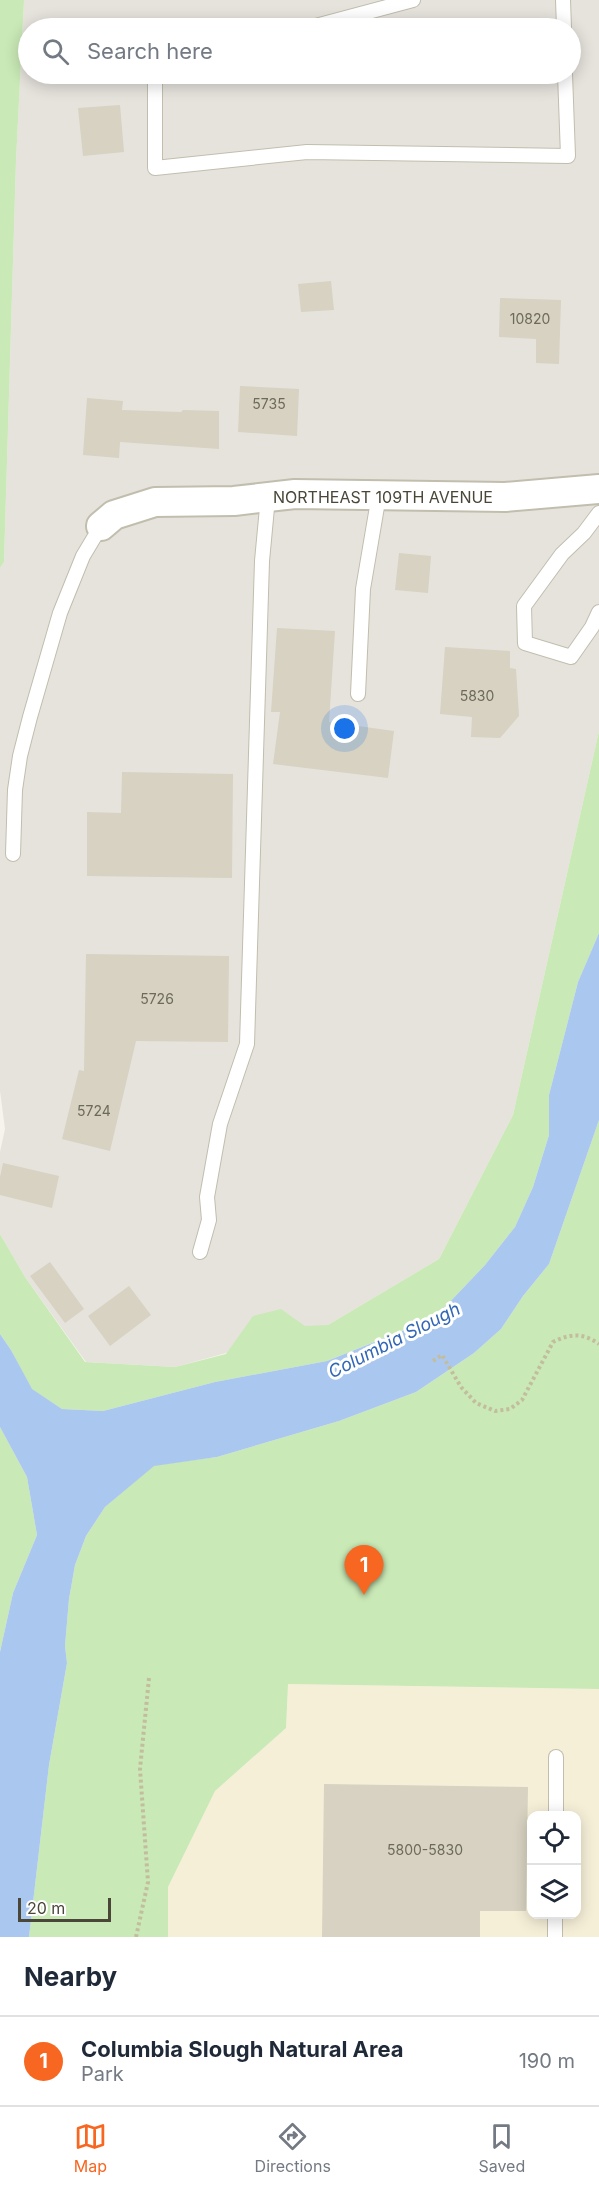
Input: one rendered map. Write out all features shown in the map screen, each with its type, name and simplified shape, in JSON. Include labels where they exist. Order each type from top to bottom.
[{"type":"street","name":"NORTHEAST 109TH AVENUE","points":[[101,526],[114,515],[155,502],[234,501],[295,494],[505,497],[599,489]]},
{"type":"lane","points":[[346,18],[413,0]]},
{"type":"lane","points":[[563,0],[564,18]]},
{"type":"lane","points":[[155,84],[155,168],[307,152],[568,156],[566,84]]},
{"type":"lane","points":[[358,694],[363,589],[379,495]]},
{"type":"lane","points":[[200,1252],[209,1220],[207,1197],[220,1124],[248,1044],[262,561],[268,497]]},
{"type":"lane","points":[[599,513],[584,533],[562,554],[524,606],[525,643],[571,657],[592,627],[599,612]]},
{"type":"lane","points":[[13,854],[15,790],[20,756],[30,717],[60,613],[83,556],[101,526]]},
{"type":"lane","points":[[556,1757],[556,1811]]},
{"type":"lane","points":[[555,1919],[555,1937]]},
{"type":"path","points":[[433,1361],[442,1355],[461,1387],[479,1406],[495,1411],[510,1409],[522,1401],[553,1342],[574,1334],[588,1337],[599,1344]]},
{"type":"path","points":[[136,1937],[148,1882],[140,1769],[149,1678]]},
{"type":"shaded area","points":[[24,0],[599,0],[599,731],[513,1115],[439,1259],[328,1325],[175,1367],[86,1362],[25,1277],[0,1234],[0,1152],[5,1129],[0,1091],[0,568],[4,562],[20,84],[581,84],[581,18],[23,18]]},
{"type":"shaded area","points":[[288,1684],[599,1689],[599,1937],[168,1937],[168,1887],[215,1791],[286,1728]]},
{"type":"green space","points":[[0,0],[24,0],[23,18],[18,18],[18,84],[20,84],[4,562],[0,568]]},
{"type":"green space","points":[[599,731],[599,933],[578,982],[549,1095],[549,1135],[533,1187],[515,1227],[485,1265],[446,1306],[416,1325],[327,1361],[215,1382],[103,1411],[62,1409],[31,1389],[0,1334],[0,1234],[25,1277],[85,1362],[175,1367],[226,1354],[253,1316],[281,1309],[305,1326],[328,1325],[439,1259],[513,1115]]},
{"type":"green space","points":[[599,1120],[599,1689],[288,1684],[286,1728],[215,1791],[168,1887],[168,1937],[29,1937],[49,1765],[67,1663],[65,1646],[75,1565],[86,1536],[105,1507],[154,1465],[217,1457],[339,1421],[416,1392],[474,1353],[501,1329],[523,1296],[549,1264]]},
{"type":"green space","points":[[0,1427],[27,1477],[37,1535],[13,1593],[0,1652]]},
{"type":"water","name":"Columbia Slough","points":[[599,933],[599,1120],[549,1264],[523,1296],[501,1329],[474,1353],[416,1392],[339,1421],[217,1457],[154,1466],[105,1507],[86,1536],[75,1565],[69,1599],[65,1646],[67,1663],[49,1765],[29,1937],[0,1937],[0,1652],[13,1593],[37,1535],[27,1477],[0,1427],[0,1334],[32,1389],[62,1409],[103,1411],[215,1382],[327,1361],[417,1325],[446,1306],[485,1265],[515,1227],[533,1187],[549,1135],[549,1095],[578,982]]},
{"type":"building","points":[[120,105],[124,152],[83,156],[78,108]]},
{"type":"building","points":[[331,281],[334,310],[301,312],[298,284]]},
{"type":"building","points":[[500,298],[561,300],[559,364],[536,363],[536,339],[499,337]]},
{"type":"building","points":[[240,386],[299,389],[297,436],[238,432]]},
{"type":"building","points":[[87,398],[123,401],[122,410],[219,411],[219,449],[120,442],[119,458],[83,455]]},
{"type":"building","points":[[399,553],[431,556],[428,593],[395,590]]},
{"type":"building","points":[[277,628],[335,631],[329,722],[394,731],[388,778],[273,764],[280,712],[271,712]]},
{"type":"building","points":[[445,647],[510,651],[510,668],[516,669],[519,716],[500,738],[471,737],[472,717],[440,714]]},
{"type":"building","points":[[122,772],[233,774],[232,878],[87,876],[87,812],[121,813]]},
{"type":"building","points":[[86,954],[229,956],[228,1042],[136,1041],[110,1151],[62,1139],[79,1070],[84,1071]]},
{"type":"building","points":[[3,1163],[59,1176],[52,1208],[0,1195]]},
{"type":"building","points":[[50,1262],[84,1309],[65,1323],[30,1276]]},
{"type":"building","points":[[129,1286],[151,1315],[110,1346],[88,1316]]},
{"type":"building","points":[[324,1784],[528,1787],[526,1911],[480,1911],[480,1937],[322,1937]]},
{"type":"place","name":"Columbia Slough Natural Area","points":[[364,1595]]}]
